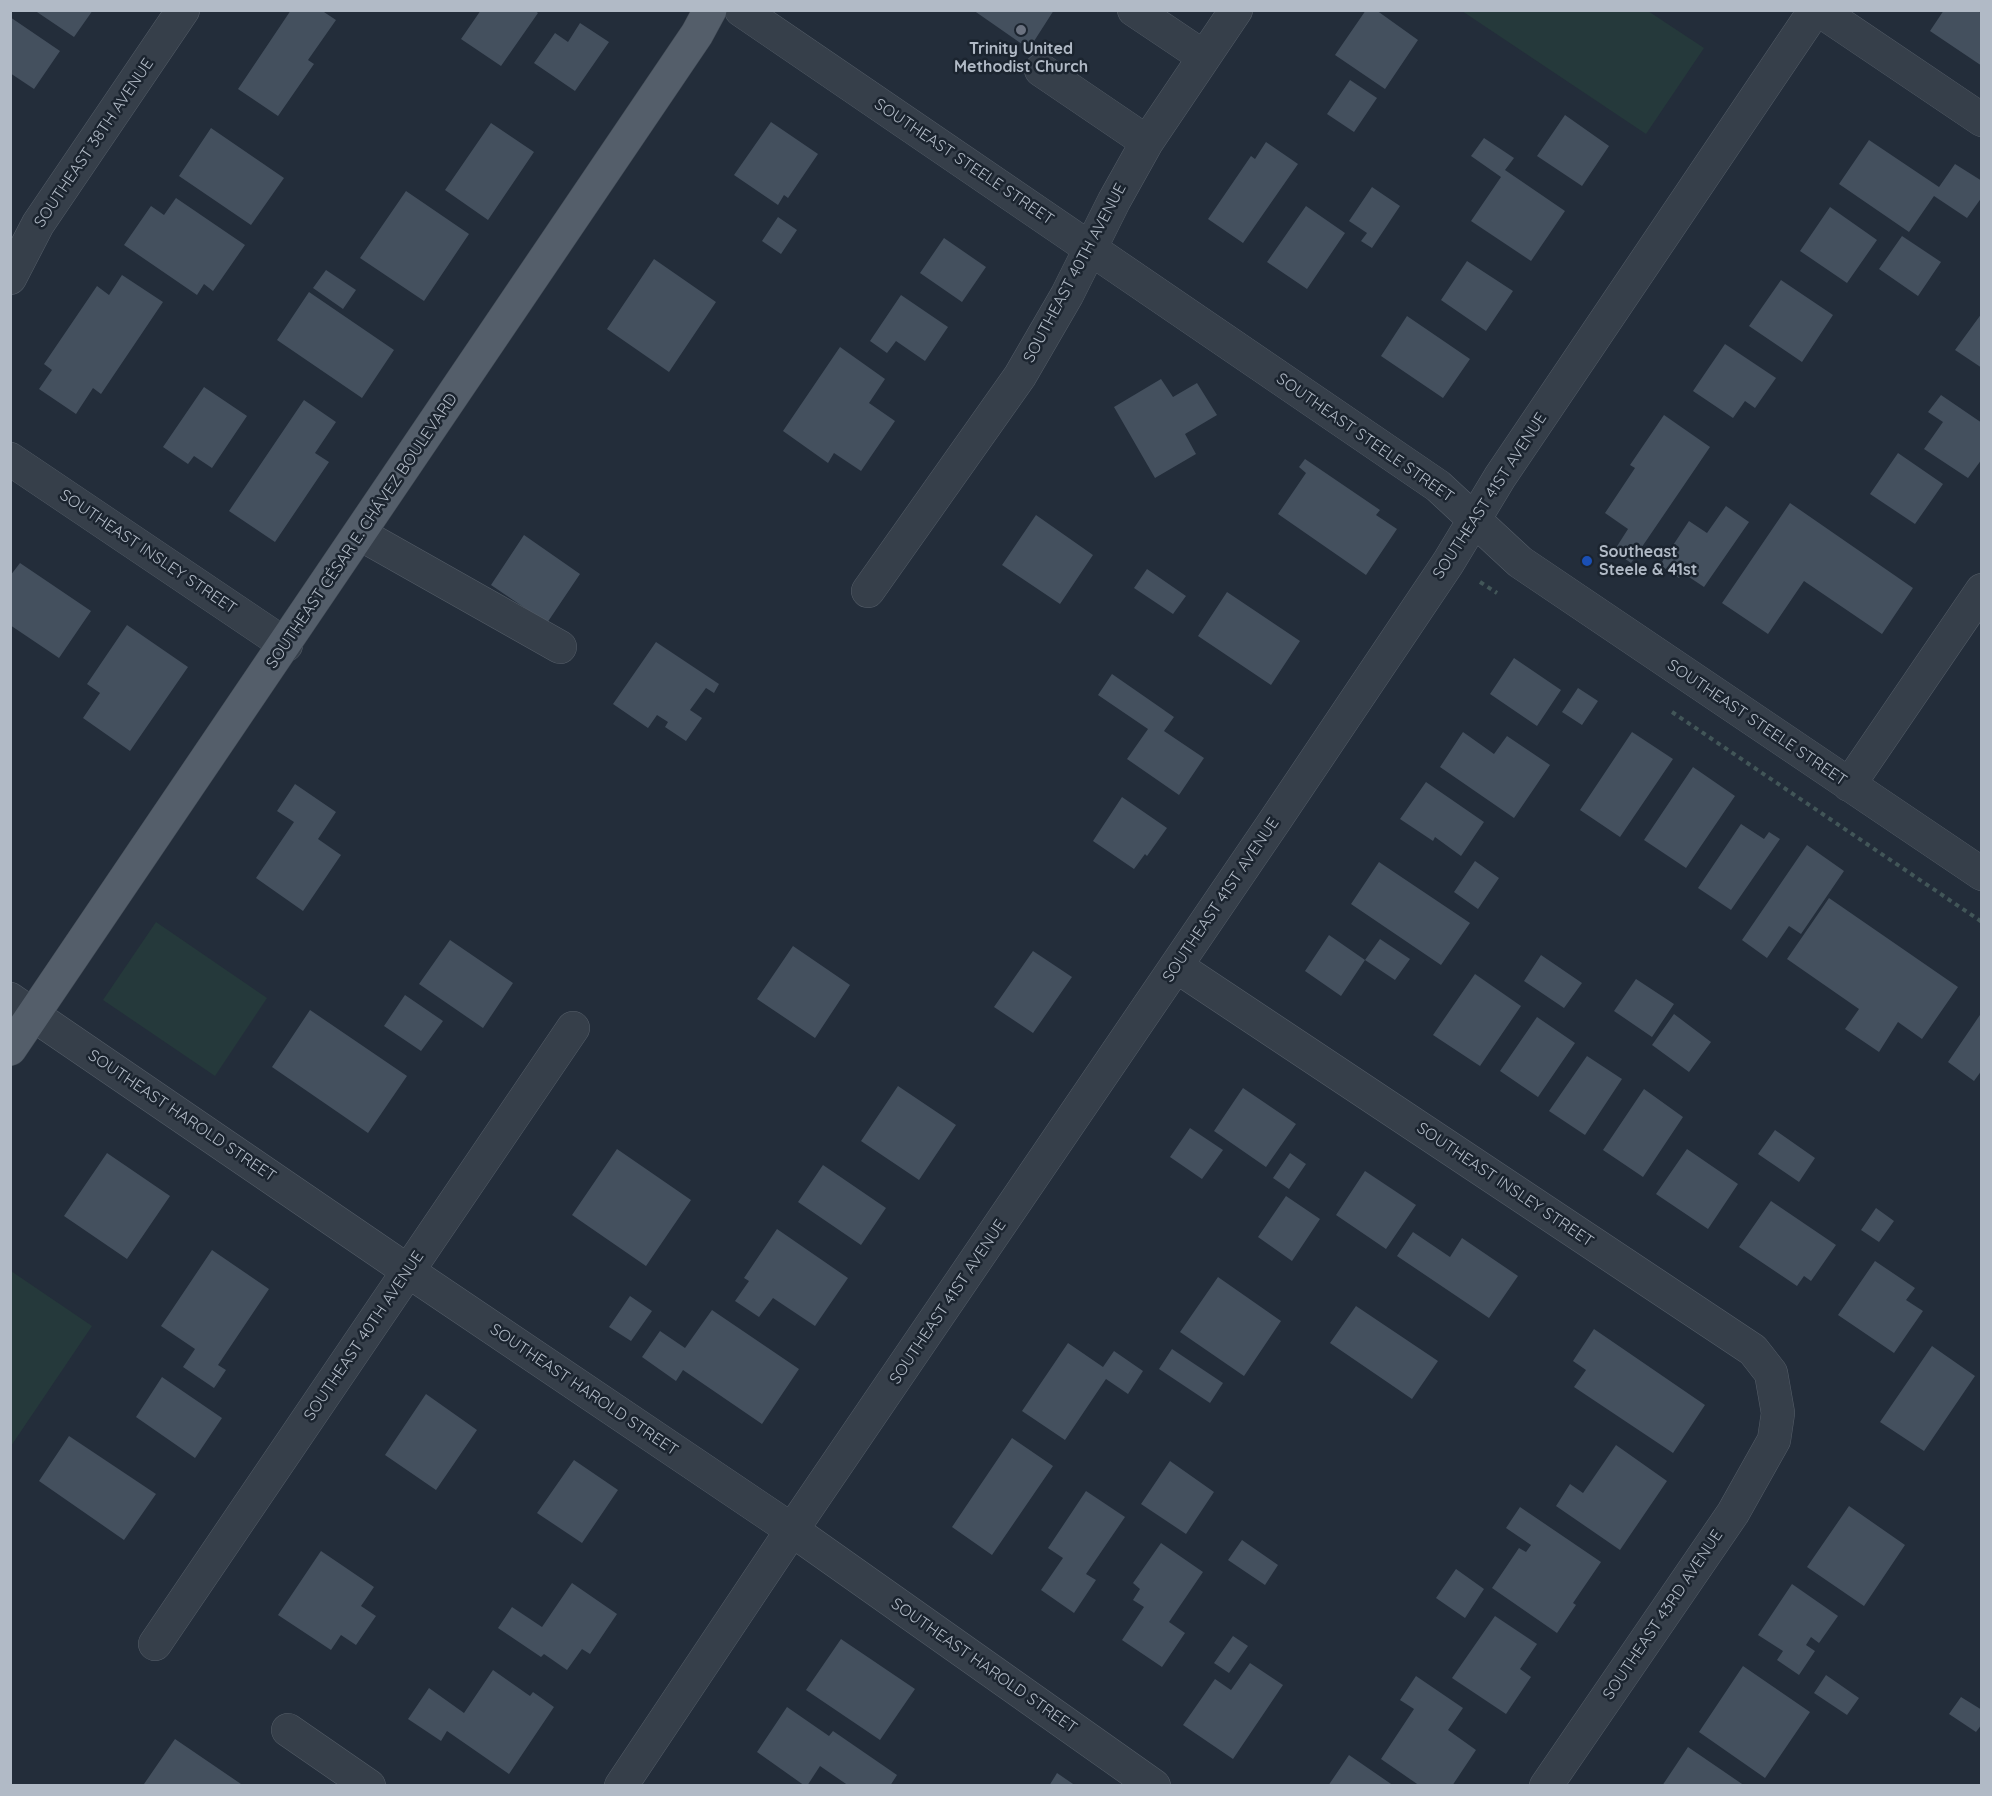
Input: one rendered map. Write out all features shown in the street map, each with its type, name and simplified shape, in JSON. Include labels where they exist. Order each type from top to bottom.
[{"type":"main road","name":"SOUTHEAST CÉSAR E. CHÁVEZ BOULEVARD","points":[[10,1049],[22,1007],[285,645],[563,229],[697,34],[710,10]]},
{"type":"street","name":"SOUTHEAST 38TH AVENUE","points":[[10,278],[38,224],[183,10]]},
{"type":"street","name":"SOUTHEAST STEELE STREET","points":[[741,10],[1438,486],[1520,562],[1982,874]]},
{"type":"street","points":[[1134,10],[1204,57]]},
{"type":"street","name":"SOUTHEAST 40TH AVENUE","points":[[868,591],[1020,376],[1067,295],[1114,201],[1147,142],[1236,10]]},
{"type":"street","points":[[1817,10],[1982,120]]},
{"type":"street","name":"SOUTHEAST 41ST AVENUE","points":[[621,1785],[1176,966],[1434,583],[1500,477],[1817,10]]},
{"type":"street","points":[[1041,70],[1147,142]]},
{"type":"street","name":"SOUTHEAST INSLEY STREET","points":[[10,459],[285,645]]},
{"type":"street","points":[[360,534],[560,647]]},
{"type":"street","points":[[1849,785],[1982,590]]},
{"type":"street","name":"SOUTHEAST INSLEY STREET","points":[[1176,966],[1753,1350],[1771,1373],[1778,1413],[1774,1440]]},
{"type":"street","name":"SOUTHEAST HAROLD STREET","points":[[22,1007],[792,1530],[1154,1785]]},
{"type":"street","name":"SOUTHEAST 40TH AVENUE","points":[[154,1644],[573,1028]]},
{"type":"street","name":"SOUTHEAST 43RD AVENUE","points":[[1546,1785],[1733,1513],[1774,1440]]},
{"type":"street","points":[[288,1730],[369,1785]]},
{"type":"path","points":[[1480,582],[1505,599]]},
{"type":"path","points":[[1671,711],[1982,922]]},
{"type":"green space","points":[[1462,11],[1648,11],[1704,48],[1646,134]]},
{"type":"green space","points":[[156,922],[267,998],[215,1076],[103,1000]]},
{"type":"green space","points":[[11,1271],[92,1326],[11,1446]]},
{"type":"building","points":[[34,10],[93,10],[74,37]]},
{"type":"building","points":[[291,10],[321,10],[336,20],[308,60],[314,64],[278,116],[238,89]]},
{"type":"building","points":[[481,10],[534,10],[538,13],[501,66],[461,39]]},
{"type":"building","name":"Trinity United Methodist Church","points":[[973,10],[1054,10],[1029,49]]},
{"type":"building","points":[[1366,10],[1376,10],[1418,40],[1385,89],[1335,55]]},
{"type":"building","points":[[1944,10],[1977,10],[1982,14],[1982,66],[1930,31]]},
{"type":"building","points":[[10,17],[60,51],[34,89],[10,73]]},
{"type":"building","points":[[580,23],[609,42],[575,91],[534,63],[555,33],[568,42]]},
{"type":"building","points":[[1350,80],[1377,98],[1354,132],[1327,114]]},
{"type":"building","points":[[1565,115],[1609,146],[1582,186],[1537,156]]},
{"type":"building","points":[[771,122],[818,154],[788,198],[784,195],[778,205],[734,175]]},
{"type":"building","points":[[491,123],[534,152],[488,220],[445,190]]},
{"type":"building","points":[[211,128],[284,178],[251,225],[179,176]]},
{"type":"building","points":[[1484,138],[1514,158],[1505,170],[1565,211],[1531,261],[1471,221],[1501,177],[1471,156]]},
{"type":"building","points":[[1869,140],[1939,187],[1955,164],[1982,181],[1982,197],[1967,218],[1934,196],[1909,232],[1839,184]]},
{"type":"building","points":[[1266,142],[1298,164],[1243,243],[1208,219],[1251,156],[1255,159]]},
{"type":"building","points":[[1372,187],[1400,206],[1372,248],[1361,241],[1367,233],[1349,221]]},
{"type":"building","points":[[406,191],[469,234],[424,301],[360,258]]},
{"type":"building","points":[[176,198],[245,245],[213,291],[204,284],[197,295],[124,245],[151,206],[164,215]]},
{"type":"building","points":[[1306,206],[1345,233],[1307,289],[1267,262]]},
{"type":"building","points":[[1830,207],[1877,240],[1847,283],[1800,251]]},
{"type":"building","points":[[778,217],[797,230],[781,254],[762,241]]},
{"type":"building","points":[[1902,236],[1941,262],[1918,296],[1879,269]]},
{"type":"building","points":[[944,238],[986,267],[962,302],[920,273]]},
{"type":"building","points":[[654,259],[716,302],[669,372],[607,329]]},
{"type":"building","points":[[1467,261],[1513,291],[1486,331],[1441,300]]},
{"type":"building","points":[[326,270],[356,290],[343,309],[313,288]]},
{"type":"building","points":[[122,275],[163,302],[101,394],[93,388],[76,414],[39,389],[52,370],[44,364],[97,286],[109,295]]},
{"type":"building","points":[[1781,280],[1833,315],[1802,362],[1749,326]]},
{"type":"building","points":[[309,292],[394,350],[362,398],[277,340]]},
{"type":"building","points":[[901,295],[948,327],[925,361],[896,341],[887,353],[870,341]]},
{"type":"building","points":[[1982,313],[1982,368],[1955,350]]},
{"type":"building","points":[[1407,316],[1470,359],[1443,398],[1381,356]]},
{"type":"building","points":[[1725,344],[1776,378],[1755,408],[1745,401],[1733,418],[1693,391]]},
{"type":"building","points":[[840,347],[885,379],[869,403],[895,421],[861,471],[834,453],[828,463],[783,431]]},
{"type":"building","points":[[1161,379],[1173,397],[1197,383],[1217,415],[1185,434],[1196,454],[1155,478],[1114,407]]},
{"type":"building","points":[[204,387],[247,416],[212,468],[194,456],[188,464],[163,447]]},
{"type":"building","points":[[1941,395],[1982,423],[1982,459],[1968,478],[1924,449],[1943,422],[1928,412]]},
{"type":"building","points":[[304,400],[336,422],[315,453],[329,462],[275,542],[229,511]]},
{"type":"building","points":[[1664,415],[1710,447],[1631,563],[1614,551],[1628,529],[1605,513],[1635,468],[1630,465]]},
{"type":"building","points":[[1898,453],[1943,484],[1915,524],[1870,494]]},
{"type":"building","points":[[1305,459],[1380,510],[1376,515],[1397,529],[1366,575],[1278,514],[1306,473],[1299,467]]},
{"type":"building","points":[[1790,503],[1913,588],[1882,634],[1804,581],[1768,634],[1722,603]]},
{"type":"building","points":[[1726,506],[1749,522],[1704,587],[1683,573],[1679,578],[1660,565],[1689,521],[1707,533]]},
{"type":"building","points":[[1036,515],[1093,555],[1060,604],[1002,565]]},
{"type":"building","points":[[524,535],[580,574],[547,623],[491,585]]},
{"type":"building","points":[[20,563],[91,611],[59,658],[10,625],[10,576]]},
{"type":"building","points":[[1147,569],[1186,596],[1173,614],[1134,588]]},
{"type":"building","points":[[1227,592],[1300,641],[1271,685],[1198,636]]},
{"type":"building","points":[[127,625],[188,667],[130,751],[83,718],[100,693],[87,684]]},
{"type":"building","points":[[656,642],[719,684],[714,693],[706,688],[690,710],[702,718],[686,741],[665,727],[668,722],[657,715],[648,728],[613,704]]},
{"type":"building","points":[[1514,658],[1561,690],[1537,726],[1490,694]]},
{"type":"building","points":[[1112,674],[1174,717],[1164,731],[1204,758],[1179,795],[1127,759],[1148,729],[1098,695]]},
{"type":"building","points":[[1578,688],[1598,701],[1582,725],[1562,712]]},
{"type":"building","points":[[1463,732],[1494,754],[1507,736],[1550,765],[1514,818],[1440,767]]},
{"type":"building","points":[[1632,732],[1673,759],[1620,837],[1580,810]]},
{"type":"building","points":[[1693,767],[1735,796],[1686,868],[1644,840]]},
{"type":"building","points":[[1426,782],[1484,822],[1461,856],[1435,837],[1433,841],[1400,819]]},
{"type":"building","points":[[295,784],[336,812],[318,839],[341,855],[303,911],[256,878],[294,822],[277,811]]},
{"type":"building","points":[[1122,797],[1167,828],[1147,856],[1145,854],[1134,869],[1093,841]]},
{"type":"building","points":[[1741,824],[1764,839],[1769,832],[1780,839],[1731,910],[1698,888]]},
{"type":"building","points":[[1807,845],[1844,871],[1801,934],[1789,926],[1767,958],[1742,940]]},
{"type":"building","points":[[1475,861],[1499,878],[1478,909],[1454,892]]},
{"type":"building","points":[[1379,862],[1470,923],[1441,965],[1351,904]]},
{"type":"building","points":[[1829,898],[1958,987],[1922,1039],[1898,1022],[1879,1052],[1845,1029],[1859,1009],[1787,959]]},
{"type":"building","points":[[1329,935],[1365,960],[1341,996],[1305,971]]},
{"type":"building","points":[[1380,939],[1410,959],[1395,980],[1365,960]]},
{"type":"building","points":[[450,940],[513,983],[483,1028],[419,984]]},
{"type":"building","points":[[793,946],[850,985],[815,1038],[757,999]]},
{"type":"building","points":[[1033,951],[1072,977],[1033,1033],[994,1007]]},
{"type":"building","points":[[1541,955],[1582,983],[1564,1008],[1524,981]]},
{"type":"building","points":[[1475,974],[1521,1006],[1480,1066],[1433,1035]]},
{"type":"building","points":[[1636,979],[1674,1004],[1652,1037],[1614,1011]]},
{"type":"building","points":[[405,995],[443,1021],[421,1051],[384,1026]]},
{"type":"building","points":[[310,1010],[407,1076],[368,1133],[272,1067]]},
{"type":"building","points":[[1982,1012],[1982,1070],[1974,1081],[1948,1062]]},
{"type":"building","points":[[1674,1014],[1711,1042],[1689,1072],[1652,1045]]},
{"type":"building","points":[[1537,1017],[1575,1043],[1538,1097],[1500,1071]]},
{"type":"building","points":[[1587,1056],[1622,1079],[1585,1135],[1549,1111]]},
{"type":"building","points":[[898,1086],[956,1125],[919,1180],[861,1141]]},
{"type":"building","points":[[1243,1088],[1296,1124],[1266,1167],[1214,1131]]},
{"type":"building","points":[[1644,1089],[1683,1117],[1643,1177],[1603,1150]]},
{"type":"building","points":[[1190,1128],[1223,1150],[1202,1179],[1170,1157]]},
{"type":"building","points":[[1775,1130],[1815,1158],[1799,1182],[1758,1154]]},
{"type":"building","points":[[617,1149],[691,1200],[646,1266],[572,1215]]},
{"type":"building","points":[[1687,1149],[1738,1184],[1708,1229],[1656,1194]]},
{"type":"building","points":[[107,1153],[170,1196],[127,1259],[64,1216]]},
{"type":"building","points":[[1290,1153],[1306,1164],[1289,1189],[1273,1178]]},
{"type":"building","points":[[823,1165],[886,1208],[861,1245],[798,1202]]},
{"type":"building","points":[[1365,1171],[1416,1205],[1386,1249],[1336,1215]]},
{"type":"building","points":[[1286,1196],[1320,1219],[1292,1261],[1258,1237]]},
{"type":"building","points":[[1771,1201],[1836,1245],[1811,1281],[1804,1276],[1797,1286],[1739,1247]]},
{"type":"building","points":[[1876,1208],[1894,1221],[1879,1242],[1861,1230]]},
{"type":"building","points":[[777,1229],[848,1278],[815,1326],[773,1298],[759,1317],[735,1301],[749,1281],[744,1278]]},
{"type":"building","points":[[1413,1232],[1450,1257],[1462,1238],[1518,1276],[1489,1318],[1397,1256]]},
{"type":"building","points":[[212,1250],[269,1289],[218,1365],[226,1370],[214,1388],[183,1367],[195,1349],[161,1326]]},
{"type":"building","points":[[1875,1261],[1915,1288],[1906,1300],[1923,1311],[1894,1353],[1838,1315]]},
{"type":"building","points":[[1218,1277],[1281,1321],[1244,1376],[1180,1332]]},
{"type":"building","points":[[630,1296],[652,1311],[631,1341],[609,1327]]},
{"type":"building","points":[[1356,1306],[1438,1361],[1412,1399],[1330,1343]]},
{"type":"building","points":[[712,1310],[799,1369],[762,1424],[683,1370],[676,1381],[642,1357],[660,1331],[685,1348]]},
{"type":"building","points":[[1594,1329],[1705,1405],[1673,1453],[1574,1387],[1586,1370],[1573,1361]]},
{"type":"building","points":[[1068,1343],[1103,1367],[1114,1351],[1143,1371],[1128,1394],[1106,1379],[1065,1440],[1022,1411]]},
{"type":"building","points":[[1932,1346],[1975,1376],[1924,1451],[1880,1422]]},
{"type":"building","points":[[1172,1349],[1223,1383],[1210,1403],[1159,1369]]},
{"type":"building","points":[[162,1377],[222,1418],[195,1458],[136,1417]]},
{"type":"building","points":[[426,1394],[477,1430],[436,1490],[385,1455]]},
{"type":"building","points":[[69,1436],[156,1494],[124,1540],[39,1481]]},
{"type":"building","points":[[1012,1438],[1053,1466],[992,1555],[952,1527]]},
{"type":"building","points":[[1616,1445],[1667,1481],[1620,1550],[1556,1506],[1570,1484],[1583,1493]]},
{"type":"building","points":[[574,1460],[618,1490],[582,1543],[537,1513]]},
{"type":"building","points":[[1170,1461],[1214,1492],[1186,1534],[1141,1504]]},
{"type":"building","points":[[1086,1491],[1125,1517],[1086,1574],[1096,1580],[1074,1613],[1041,1590],[1063,1558],[1048,1548]]},
{"type":"building","points":[[1849,1506],[1905,1545],[1864,1606],[1807,1567]]},
{"type":"building","points":[[1520,1507],[1601,1562],[1573,1603],[1576,1605],[1557,1633],[1492,1588],[1519,1548],[1526,1552],[1531,1545],[1506,1528]]},
{"type":"building","points":[[1242,1540],[1278,1565],[1265,1585],[1228,1560]]},
{"type":"building","points":[[1161,1543],[1203,1572],[1169,1622],[1185,1633],[1162,1667],[1122,1640],[1144,1607],[1133,1600],[1140,1589],[1133,1583]]},
{"type":"building","points":[[321,1551],[374,1587],[361,1606],[376,1616],[356,1645],[341,1635],[331,1650],[278,1615]]},
{"type":"building","points":[[1456,1569],[1484,1589],[1465,1618],[1436,1598]]},
{"type":"building","points":[[572,1583],[617,1614],[590,1654],[582,1649],[567,1670],[544,1654],[541,1657],[498,1628],[512,1607],[542,1627]]},
{"type":"building","points":[[1792,1584],[1838,1616],[1819,1643],[1811,1637],[1806,1645],[1815,1651],[1799,1675],[1777,1660],[1783,1651],[1758,1635]]},
{"type":"building","points":[[1495,1616],[1537,1644],[1520,1669],[1531,1677],[1506,1714],[1452,1678]]},
{"type":"building","points":[[1233,1636],[1248,1646],[1229,1673],[1214,1663]]},
{"type":"building","points":[[841,1639],[915,1689],[880,1740],[806,1690]]},
{"type":"building","points":[[1250,1663],[1283,1685],[1233,1759],[1183,1725],[1215,1679],[1231,1690]]},
{"type":"building","points":[[1743,1666],[1810,1712],[1765,1778],[1699,1732]]},
{"type":"building","points":[[493,1670],[530,1696],[533,1692],[554,1707],[509,1774],[447,1731],[441,1741],[408,1719],[429,1688],[464,1713]]},
{"type":"building","points":[[1826,1675],[1859,1698],[1847,1715],[1814,1693]]},
{"type":"building","points":[[1416,1676],[1463,1708],[1448,1730],[1476,1750],[1452,1786],[1420,1786],[1381,1759],[1414,1709],[1400,1700]]},
{"type":"building","points":[[1961,1697],[1982,1710],[1982,1724],[1976,1732],[1949,1714]]},
{"type":"building","points":[[787,1707],[829,1736],[833,1731],[897,1775],[890,1786],[849,1786],[820,1766],[805,1786],[757,1752]]},
{"type":"building","points":[[175,1739],[241,1784],[240,1786],[146,1786],[144,1784]]},
{"type":"building","points":[[1688,1747],[1745,1786],[1662,1786]]},
{"type":"building","points":[[1349,1755],[1394,1786],[1328,1786]]},
{"type":"building","points":[[1057,1773],[1076,1786],[1049,1786]]},
{"type":"place","name":"Trinity United Methodist Church","points":[[1021,30]]},
{"type":"place","name":"Southeast Steele & 41st","points":[[1587,561]]}]
